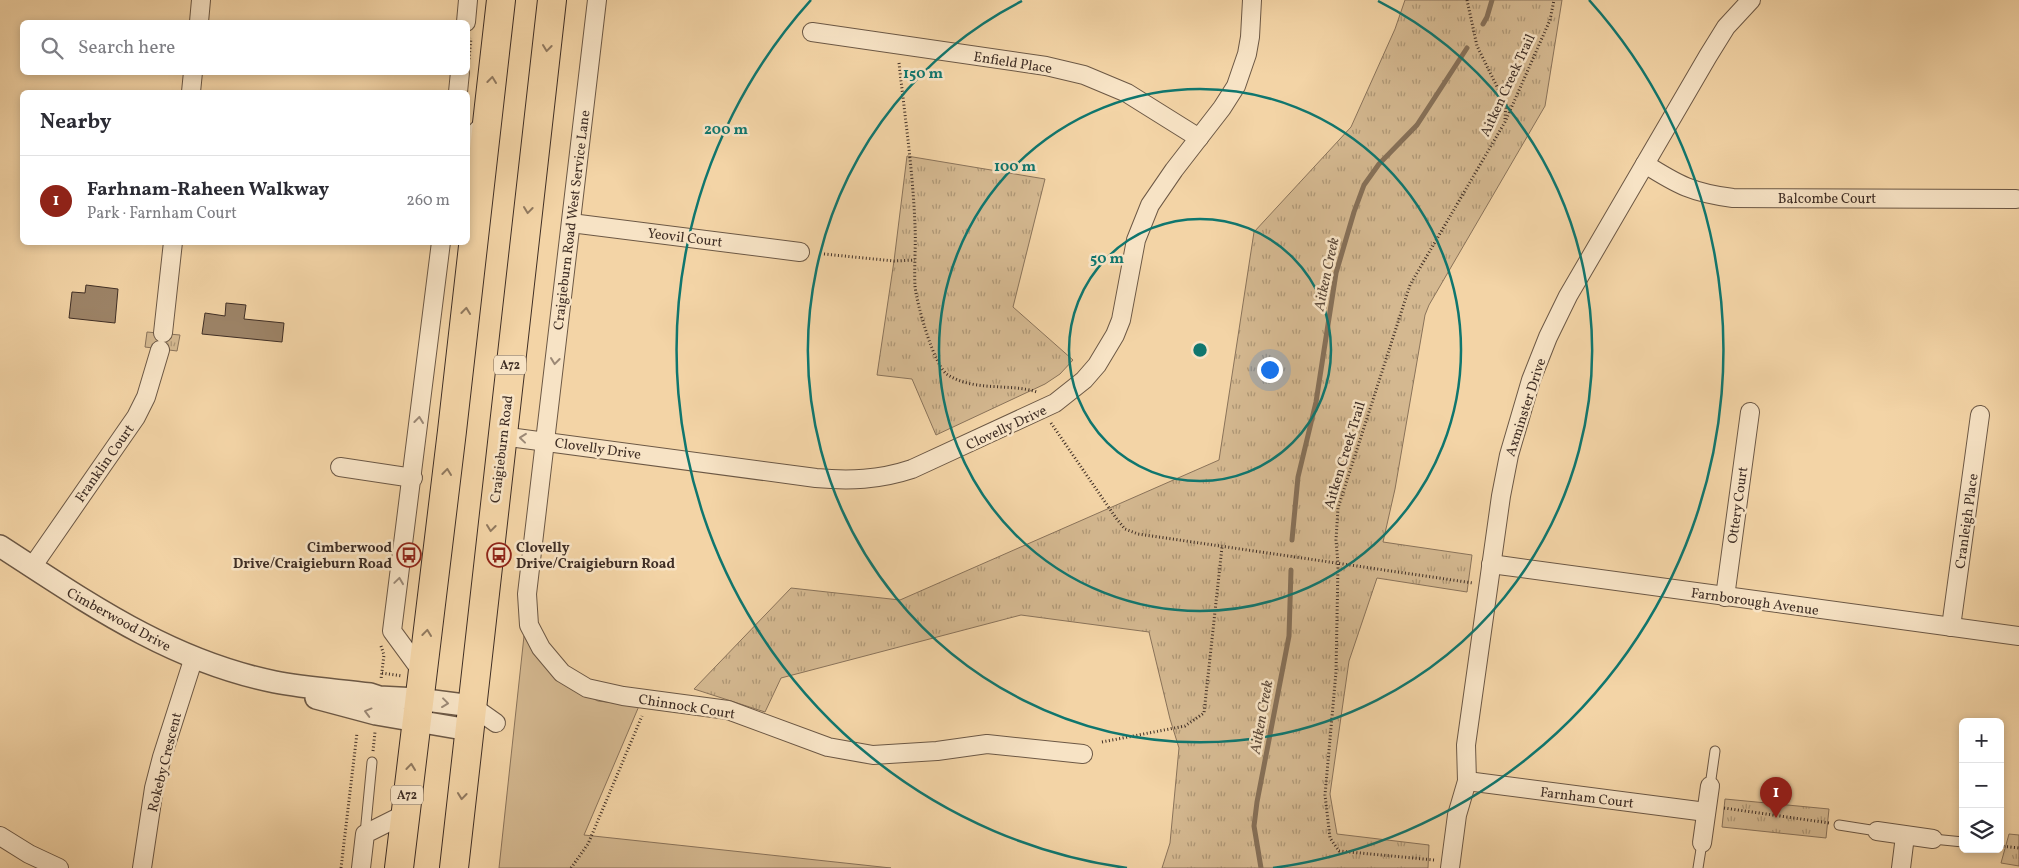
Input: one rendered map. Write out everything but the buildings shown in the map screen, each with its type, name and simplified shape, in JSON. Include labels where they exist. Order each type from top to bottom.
[{"type":"main road","name":"A72","points":[[399,868],[451,441],[501,0]]},
{"type":"main road","name":"Craigieburn Road","points":[[454,868],[552,0]]},
{"type":"street","points":[[199,20],[201,0]]},
{"type":"street","points":[[466,20],[468,0]]},
{"type":"street","name":"Craigieburn Road West Service Lane","points":[[545,441],[597,0]]},
{"type":"street","name":"Clovelly Drive","points":[[502,436],[816,478],[858,480],[893,476],[912,469],[1046,409],[1084,380],[1106,351],[1121,320],[1133,254],[1142,223],[1161,189],[1229,97],[1241,72],[1250,37],[1252,0]]},
{"type":"street","name":"Axminster Drive","points":[[1450,868],[1457,815],[1467,781],[1466,745],[1491,564],[1509,455],[1531,380],[1568,296],[1708,56],[1726,27],[1749,1]]},
{"type":"street","name":"Enfield Place","points":[[812,32],[1046,66],[1084,75],[1127,92],[1199,138]]},
{"type":"street","points":[[191,90],[193,75]]},
{"type":"street","points":[[458,90],[460,75]]},
{"type":"street","points":[[470,138],[487,120]]},
{"type":"street","name":"Balcombe Court","points":[[1645,164],[1678,184],[1712,195],[1733,198],[2016,199]]},
{"type":"street","name":"Yeovil Court","points":[[571,223],[800,252]]},
{"type":"street","points":[[163,333],[173,245]]},
{"type":"street","points":[[422,672],[392,631],[440,245]]},
{"type":"street","name":"Franklin Court","points":[[32,567],[136,417],[146,397],[160,350]]},
{"type":"street","name":"Ottery Court","points":[[1725,597],[1750,412]]},
{"type":"street","name":"Cranleigh Place","points":[[1951,627],[1980,415]]},
{"type":"street","name":"Chinnock Court","points":[[545,441],[527,594],[529,624],[541,648],[562,673],[574,681],[587,688],[623,696],[728,710],[828,747],[873,755],[937,751],[987,744],[1083,754]]},
{"type":"street","points":[[340,467],[412,478]]},
{"type":"street","name":"Cimberwood Drive","points":[[0,546],[85,602],[133,630],[194,657],[234,671],[276,682],[370,694],[417,711]]},
{"type":"street","name":"Farnborough Avenue","points":[[1491,564],[2019,636]]},
{"type":"street","name":"Rokeby Crescent","points":[[142,868],[154,788],[194,657]]},
{"type":"street","name":"Cimberwood Drive","points":[[276,682],[306,695],[376,714],[417,711]]},
{"type":"street","points":[[417,711],[470,718]]},
{"type":"street","name":"Farnham Court","points":[[1467,781],[1708,800]]},
{"type":"street","points":[[1702,843],[1708,800]]},
{"type":"street","points":[[361,868],[365,834],[405,814]]},
{"type":"street","points":[[1877,831],[1933,839]]},
{"type":"street","points":[[0,836],[29,854],[59,868]]},
{"type":"street","points":[[1901,868],[1905,836]]},
{"type":"lane","points":[[1708,800],[1715,751]]},
{"type":"lane","points":[[365,834],[372,762]]},
{"type":"lane","points":[[1839,825],[1877,831]]},
{"type":"lane","points":[[1933,839],[1959,842]]},
{"type":"lane","points":[[1698,868],[1702,843]]},
{"type":"path","points":[[1467,0],[1477,46],[1506,105],[1505,122]]},
{"type":"path","name":"Aitken Creek Trail","points":[[1433,868],[1434,859],[1339,850],[1330,838],[1325,795],[1336,672],[1338,564],[1336,540],[1338,508],[1410,285],[1505,122],[1550,20],[1554,0]]},
{"type":"path","points":[[899,63],[915,226],[915,289],[938,365],[948,375],[961,380],[987,387],[1032,390],[1038,393]]},
{"type":"path","points":[[824,254],[894,261],[915,260]]},
{"type":"path","points":[[1052,426],[1125,529],[1138,534],[1488,585]]},
{"type":"path","points":[[1102,742],[1185,726],[1204,713],[1222,547]]},
{"type":"path","points":[[372,762],[376,714]]},
{"type":"path","points":[[571,868],[588,844],[642,716]]},
{"type":"path","points":[[341,868],[357,733]]},
{"type":"path","points":[[1708,800],[1714,806],[1839,825]]},
{"type":"path","points":[[2004,846],[2019,848]]},
{"type":"green space","points":[[1405,0],[1562,0],[1545,106],[1429,305],[1425,315],[1395,489],[1383,542],[1472,555],[1467,592],[1377,578],[1349,661],[1330,794],[1337,834],[1429,845],[1428,868],[1162,868],[1170,843],[1179,748],[1149,632],[1021,615],[781,678],[765,712],[694,689],[791,588],[900,600],[1219,460],[1254,232],[1351,127],[1395,29]]},
{"type":"green space","points":[[907,156],[1045,179],[1013,307],[1073,360],[1060,374],[1045,384],[936,435],[912,379],[877,375]]},
{"type":"green space","points":[[147,332],[180,335],[177,351],[145,347]]},
{"type":"green space","points":[[524,636],[537,657],[557,680],[598,701],[639,706],[584,835],[891,868],[499,868]]},
{"type":"green space","points":[[1725,799],[1829,809],[1826,838],[1722,827]]},
{"type":"green space","points":[[2009,834],[2019,835],[2019,866],[2001,863]]},
{"type":"waterway","name":"Aitken Creek","points":[[1483,24],[1492,0]]},
{"type":"waterway","name":"Aitken Creek","points":[[1292,540],[1298,477],[1316,402],[1336,273],[1354,212],[1364,185],[1379,164],[1417,125],[1467,48]]},
{"type":"waterway","name":"Aitken Creek","points":[[1261,868],[1254,826],[1289,636],[1291,570]]},
{"type":"place","name":"Cimberwood Drive/Craigieburn Road","points":[[409,555]]},
{"type":"place","name":"Clovelly Drive/Craigieburn Road","points":[[499,555]]},
{"type":"place","name":"Farhnam-Raheen Walkway","points":[[1776,818]]}]
